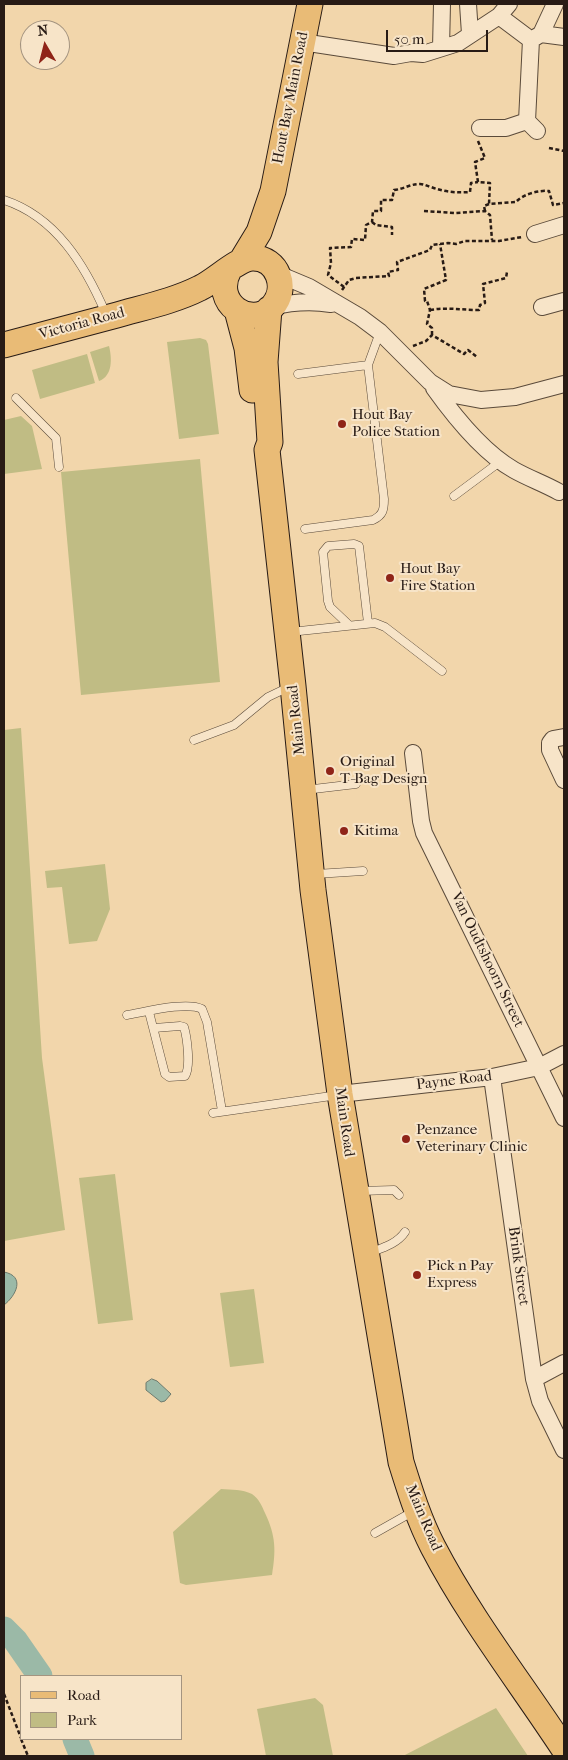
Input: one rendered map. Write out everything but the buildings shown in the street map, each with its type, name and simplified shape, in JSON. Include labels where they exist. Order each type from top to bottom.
[{"type":"main road","name":"Hout Bay Main Road","points":[[236,265],[259,232],[273,191],[310,4]]},
{"type":"main road","name":"Hout Bay Main Road","points":[[273,191],[271,234],[275,270]]},
{"type":"main road","points":[[235,308],[228,300],[224,285],[236,265],[253,258],[264,260],[275,270],[281,285],[279,297],[270,308]]},
{"type":"main road","name":"Victoria Road","points":[[4,345],[161,303],[200,288],[236,265]]},
{"type":"main road","name":"Victoria Road","points":[[161,303],[192,303],[235,308],[247,314],[259,314],[270,308]]},
{"type":"main road","name":"Main Road","points":[[235,308],[247,348],[256,422],[261,442],[267,450]]},
{"type":"main road","name":"Main Road","points":[[270,308],[266,362],[270,442],[267,450],[293,686],[311,874],[340,1094],[401,1462],[416,1510],[433,1547],[465,1603],[564,1748]]},
{"type":"street","points":[[441,48],[442,4]]},
{"type":"street","points":[[468,4],[470,34]]},
{"type":"street","points":[[480,128],[532,126],[536,37],[555,4]]},
{"type":"street","points":[[302,42],[394,56],[411,53],[423,54],[458,43],[504,10],[536,37],[564,37]]},
{"type":"street","points":[[535,234],[564,226]]},
{"type":"street","points":[[275,270],[309,287],[360,317],[380,332],[430,382],[456,418],[501,461],[515,471],[559,492]]},
{"type":"street","points":[[542,307],[564,301]]},
{"type":"street","points":[[270,308],[292,302],[317,302],[339,306]]},
{"type":"street","points":[[430,382],[449,394],[481,400],[515,397],[564,384]]},
{"type":"street","points":[[564,737],[553,739],[550,742],[550,750],[564,780]]},
{"type":"street","name":"Van Oudtshoorn Street","points":[[413,753],[424,833],[564,1118]]},
{"type":"street","name":"Payne Road","points":[[340,1094],[492,1077],[539,1067],[564,1054]]},
{"type":"street","name":"Brink Street","points":[[492,1077],[534,1379],[540,1401],[564,1450]]},
{"type":"street","points":[[534,1379],[564,1363]]},
{"type":"lane","points":[[4,200],[28,210],[43,220],[58,234],[71,250],[100,300],[107,317]]},
{"type":"lane","points":[[305,529],[373,520],[381,516],[384,508],[384,499],[368,365],[380,332]]},
{"type":"lane","points":[[298,374],[368,365]]},
{"type":"lane","points":[[16,398],[56,438],[60,467]]},
{"type":"lane","points":[[454,496],[501,461]]},
{"type":"lane","points":[[349,625],[330,607],[326,597],[324,552],[328,546],[354,544],[359,546],[368,623]]},
{"type":"lane","points":[[287,633],[375,623],[385,627],[442,671]]},
{"type":"lane","points":[[194,740],[234,725],[268,697],[293,686]]},
{"type":"lane","points":[[303,791],[356,784]]},
{"type":"lane","points":[[311,874],[364,871]]},
{"type":"lane","points":[[127,1015],[168,1008],[194,1006],[202,1009],[207,1022],[222,1111]]},
{"type":"lane","points":[[149,1012],[165,1074],[169,1077],[185,1076],[188,1072],[185,1029],[180,1026],[154,1028]]},
{"type":"lane","points":[[213,1113],[340,1094]]},
{"type":"lane","points":[[355,1191],[394,1190],[399,1195]]},
{"type":"lane","points":[[366,1255],[401,1238],[405,1232]]},
{"type":"lane","points":[[375,1533],[416,1510]]},
{"type":"path","points":[[478,182],[475,162],[485,158],[478,141],[480,128]]},
{"type":"path","points":[[549,148],[564,150]]},
{"type":"path","points":[[372,222],[373,211],[381,211],[381,200],[392,200],[394,190],[400,190],[410,184],[423,184],[448,192],[470,192],[471,183],[490,184],[489,204]]},
{"type":"path","points":[[485,212],[484,206],[489,204],[516,202],[520,198],[542,191],[549,191],[553,205],[564,203]]},
{"type":"path","points":[[424,211],[455,214],[485,212],[490,215],[492,240]]},
{"type":"path","points":[[372,222],[376,225],[392,227],[392,235]]},
{"type":"path","points":[[372,222],[366,225],[365,240],[352,239],[351,247],[330,248],[331,264],[328,275],[344,286],[348,280],[356,278],[388,276],[388,272],[398,270],[397,262],[430,250],[432,245],[456,244],[465,241],[514,239],[535,234]]},
{"type":"path","points":[[401,353],[426,341],[432,335],[432,328],[427,324],[430,310],[427,301],[425,301],[424,289],[446,280],[440,244]]},
{"type":"path","points":[[430,310],[450,307],[465,311],[479,310],[480,305],[485,303],[483,284],[506,278],[507,272]]},
{"type":"path","points":[[432,335],[457,352],[464,354],[468,350],[477,357]]},
{"type":"path","points":[[4,1694],[20,1736]]},
{"type":"path","points":[[21,1740],[28,1756]]},
{"type":"green space","points":[[200,338],[206,340],[208,344],[219,434],[179,439],[167,342]]},
{"type":"green space","points":[[109,346],[111,361],[109,371],[104,379],[99,381],[90,352]]},
{"type":"green space","points":[[87,354],[95,383],[40,399],[32,370]]},
{"type":"green space","points":[[21,416],[32,426],[42,469],[4,474],[4,420]]},
{"type":"green space","points":[[200,459],[220,682],[81,695],[61,472]]},
{"type":"green space","points":[[21,728],[42,1058],[65,1230],[4,1241],[4,730]]},
{"type":"green space","points":[[105,864],[110,909],[97,941],[69,944],[62,887],[47,888],[45,871]]},
{"type":"green space","points":[[115,1174],[133,1320],[98,1324],[79,1178]]},
{"type":"green space","points":[[254,1289],[264,1363],[230,1367],[220,1293]]},
{"type":"green space","points":[[221,1489],[248,1492],[260,1503],[269,1521],[273,1536],[274,1558],[272,1575],[186,1585],[180,1583],[173,1532]]},
{"type":"green space","points":[[315,1698],[323,1705],[333,1756],[266,1756],[257,1709]]},
{"type":"green space","points":[[496,1708],[528,1756],[403,1756]]},
{"type":"shaded area","points":[[4,1272],[11,1274],[15,1278],[17,1287],[12,1297],[4,1305]]},
{"type":"shaded area","points":[[152,1379],[157,1381],[171,1394],[165,1401],[161,1402],[146,1390],[146,1383]]},
{"type":"waterway","points":[[4,1629],[15,1640],[39,1675]]},
{"type":"waterway","points":[[75,1740],[82,1756]]},
{"type":"place","name":"Hout Bay Police Station","points":[[342,424]]},
{"type":"place","name":"Hout Bay Fire Station","points":[[390,578]]},
{"type":"place","name":"Original T-Bag Design","points":[[330,771]]},
{"type":"place","name":"Kitima","points":[[344,831]]},
{"type":"place","name":"Penzance Veterinary Clinic","points":[[406,1139]]},
{"type":"place","name":"Pick n Pay Express","points":[[417,1275]]}]
